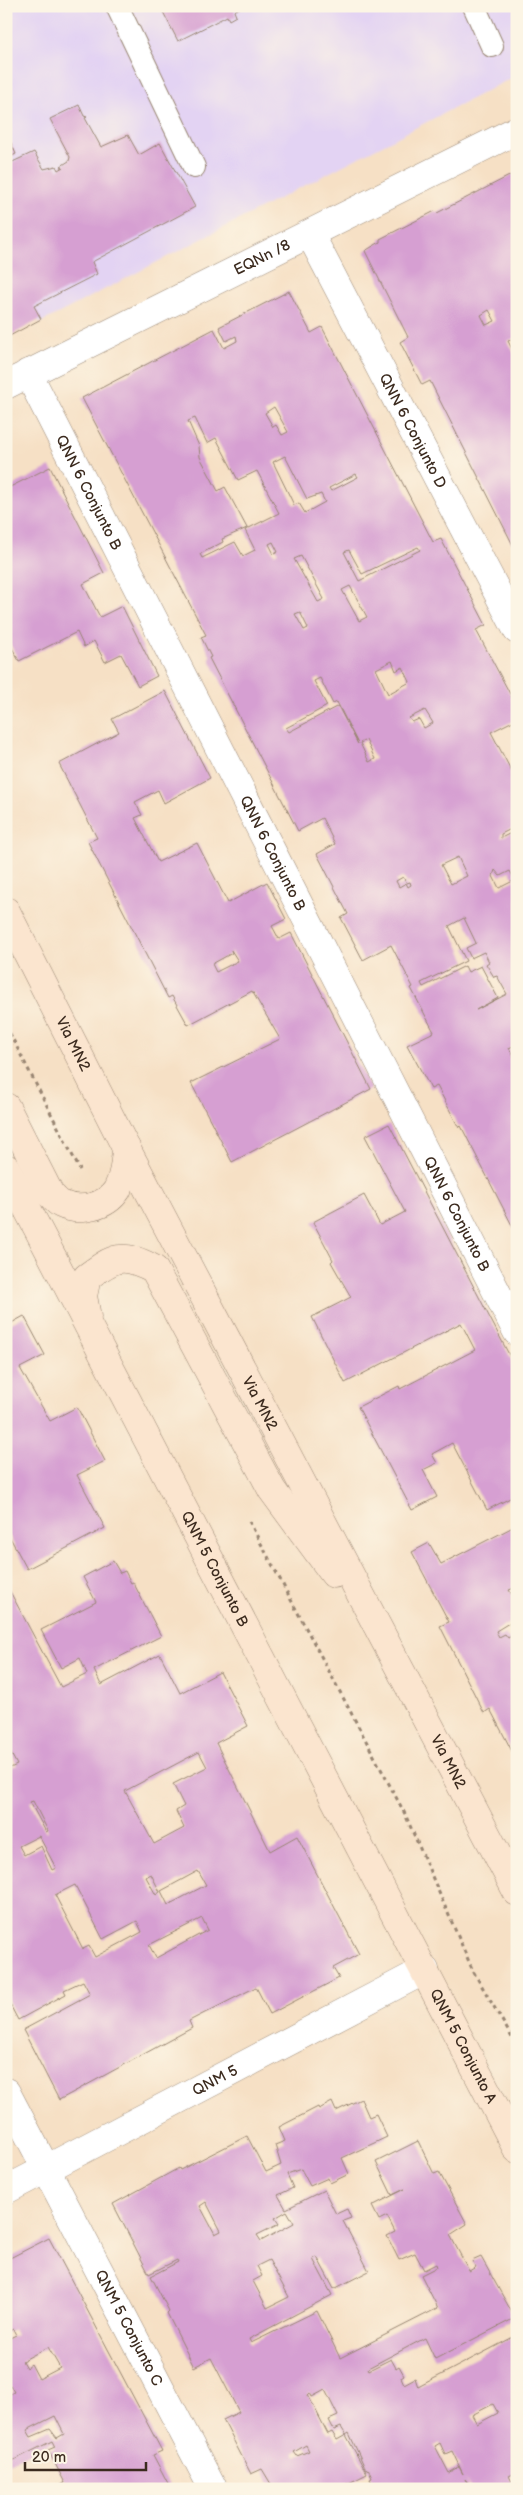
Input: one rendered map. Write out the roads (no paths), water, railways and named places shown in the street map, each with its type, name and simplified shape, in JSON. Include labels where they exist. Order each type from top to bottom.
[{"type":"main road","name":"Via MN2","points":[[6,911],[126,1148],[517,1892]]},
{"type":"main road","points":[[6,1107],[50,1194],[60,1204],[76,1208],[96,1207],[116,1191],[125,1171],[126,1148]]},
{"type":"main road","name":"QNM 5 Conjunto B","points":[[6,1168],[425,1970]]},
{"type":"main road","points":[[89,1328],[83,1296],[87,1277],[110,1260],[122,1257],[135,1259],[154,1269],[272,1490],[387,1646]]},
{"type":"main road","name":"QNM 5 Conjunto A","points":[[425,1970],[517,2149]]},
{"type":"street","name":"EQNn /8","points":[[17,379],[517,130]]},
{"type":"street","name":"QNN 6 Conjunto D","points":[[310,234],[517,630]]},
{"type":"street","name":"QNN 6 Conjunto B","points":[[17,379],[517,1332]]},
{"type":"street","name":"QNM 5","points":[[6,2190],[425,1970]]},
{"type":"street","name":"QNM 5 Conjunto C","points":[[6,2092],[213,2489]]},
{"type":"lane","points":[[117,6],[194,167]]},
{"type":"lane","points":[[474,6],[492,46]]}]
